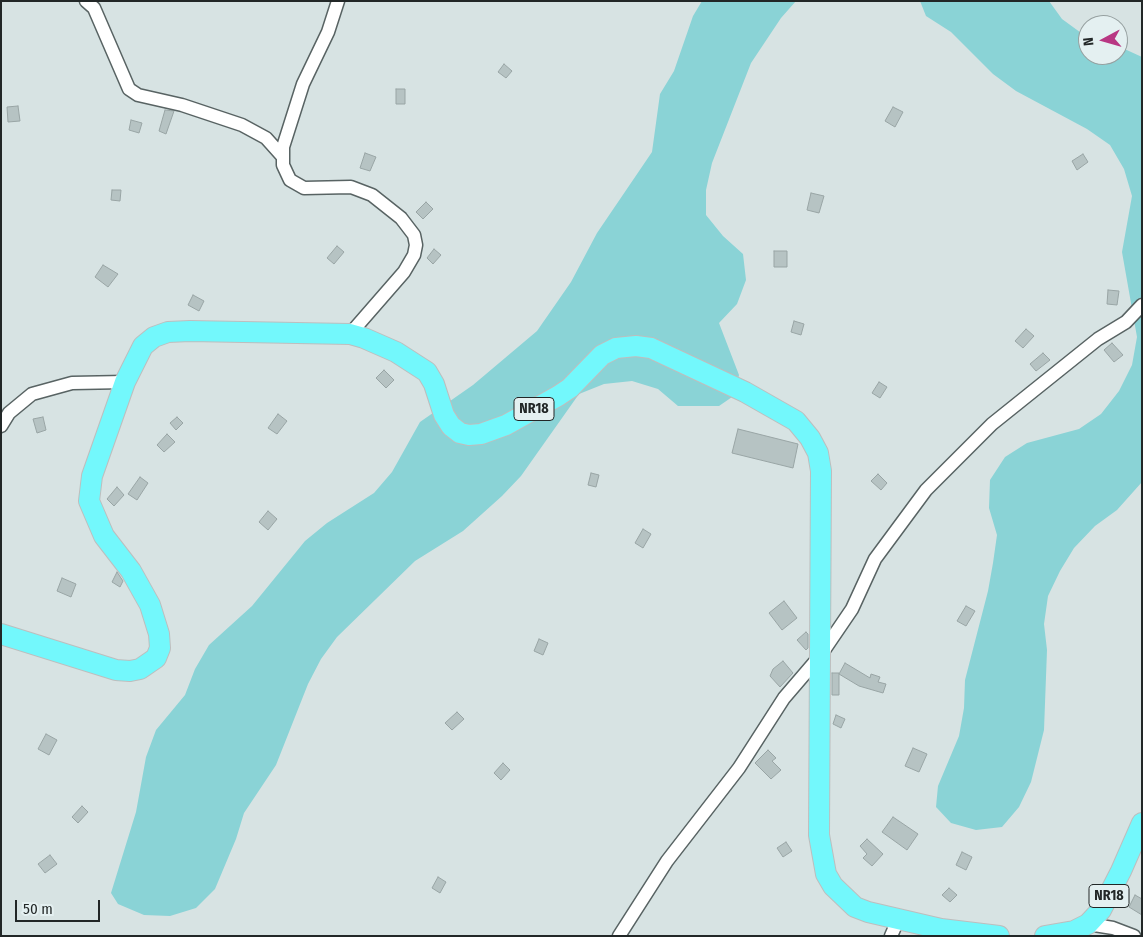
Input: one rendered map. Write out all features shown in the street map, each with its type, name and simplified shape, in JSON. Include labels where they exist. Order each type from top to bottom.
[{"type":"main road","name":"NR18","points":[[1,634],[116,670],[140,670],[156,658],[160,648],[159,634],[150,605],[131,571],[104,536],[89,501],[92,476],[125,382],[143,346],[154,337],[168,332],[278,331],[350,334],[396,352],[427,372],[434,384],[444,415],[451,426],[460,433],[481,434],[506,425],[570,388],[602,355],[616,348],[636,346],[651,348],[746,392],[796,421],[810,438],[818,453],[821,471],[819,835],[826,874],[833,886],[855,906],[894,928],[941,929],[999,936]]},
{"type":"main road","name":"NR18","points":[[1045,936],[1074,931],[1088,924],[1101,910],[1142,824]]},
{"type":"street","points":[[86,1],[94,8],[129,89],[138,95],[182,105],[242,125],[266,138],[283,157]]},
{"type":"street","points":[[338,1],[328,32],[303,84],[283,147],[284,165],[290,180],[304,188],[351,187],[372,195],[400,218],[414,235],[416,245],[414,255],[404,272],[350,334]]},
{"type":"street","points":[[619,936],[667,861],[739,768],[784,698],[820,656],[852,609],[875,559],[926,490],[992,424],[1098,339],[1126,322],[1142,305]]},
{"type":"street","points":[[1,426],[9,413],[32,394],[72,383],[125,382]]},
{"type":"street","points":[[1088,924],[1113,928],[1134,936]]},
{"type":"shaded area","points":[[702,1],[796,1],[781,18],[751,63],[712,163],[706,190],[706,215],[723,236],[743,254],[746,280],[737,304],[719,323],[739,375],[735,395],[719,406],[678,406],[658,389],[632,381],[604,384],[579,394],[521,476],[502,496],[463,531],[415,561],[337,637],[321,659],[308,684],[276,765],[244,813],[236,839],[215,889],[196,908],[170,916],[144,915],[118,904],[111,893],[136,812],[146,757],[156,730],[185,695],[195,669],[209,645],[252,606],[305,541],[327,523],[374,493],[392,472],[420,422],[473,385],[537,331],[571,282],[597,233],[652,152],[660,94],[674,71],[693,16]]},
{"type":"shaded area","points":[[920,1],[1049,1],[1062,19],[1078,31],[1078,65],[1128,65],[1128,51],[1142,57],[1142,482],[1117,510],[1095,526],[1074,548],[1048,596],[1044,624],[1047,650],[1044,730],[1031,782],[1019,807],[1002,827],[976,830],[951,823],[936,807],[938,786],[959,736],[964,708],[965,680],[988,591],[993,563],[997,535],[989,508],[990,480],[1005,457],[1027,443],[1079,429],[1101,414],[1119,391],[1132,365],[1137,337],[1122,252],[1132,196],[1124,169],[1110,145],[1087,129],[1016,91],[993,74],[951,32],[926,16]]},
{"type":"building","points":[[504,64],[512,71],[506,78],[498,72]]},
{"type":"building","points":[[396,89],[405,89],[405,104],[396,104]]},
{"type":"building","points":[[18,106],[20,121],[8,122],[7,107]]},
{"type":"building","points":[[893,107],[903,112],[895,127],[885,121]]},
{"type":"building","points":[[165,110],[174,111],[166,134],[159,131]]},
{"type":"building","points":[[131,120],[142,123],[139,133],[129,130]]},
{"type":"building","points":[[365,153],[376,157],[370,171],[360,168]]},
{"type":"building","points":[[1083,154],[1088,162],[1077,170],[1072,161]]},
{"type":"building","points":[[112,190],[121,190],[120,201],[111,200]]},
{"type":"building","points":[[811,193],[824,196],[819,213],[807,210]]},
{"type":"building","points":[[426,202],[433,209],[423,219],[416,212]]},
{"type":"building","points":[[337,246],[344,252],[334,264],[327,258]]},
{"type":"building","points":[[434,249],[441,255],[433,264],[427,258]]},
{"type":"building","points":[[774,251],[787,251],[787,267],[774,267]]},
{"type":"building","points":[[103,265],[118,274],[108,287],[95,277]]},
{"type":"building","points":[[1108,290],[1119,291],[1117,305],[1107,304]]},
{"type":"building","points":[[193,295],[204,301],[199,311],[188,305]]},
{"type":"building","points":[[794,321],[804,324],[801,335],[791,332]]},
{"type":"building","points":[[1026,329],[1034,336],[1023,348],[1015,341]]},
{"type":"building","points":[[1112,343],[1123,355],[1114,362],[1104,350]]},
{"type":"building","points":[[1043,353],[1050,360],[1036,371],[1030,364]]},
{"type":"building","points":[[384,370],[394,380],[386,388],[376,378]]},
{"type":"building","points":[[879,382],[887,387],[880,398],[872,393]]},
{"type":"building","points":[[278,414],[287,421],[277,434],[268,428]]},
{"type":"building","points":[[43,417],[46,430],[37,433],[33,419]]},
{"type":"building","points":[[177,417],[183,423],[176,430],[170,423]]},
{"type":"building","points":[[738,429],[798,444],[793,468],[732,453]]},
{"type":"building","points":[[167,434],[175,442],[164,452],[157,445]]},
{"type":"building","points":[[591,473],[599,475],[596,487],[588,485]]},
{"type":"building","points":[[878,474],[887,483],[881,490],[871,481]]},
{"type":"building","points":[[140,477],[148,483],[137,500],[128,494]]},
{"type":"building","points":[[117,487],[124,495],[114,506],[107,499]]},
{"type":"building","points":[[268,511],[277,519],[268,530],[259,522]]},
{"type":"building","points":[[643,529],[651,534],[643,548],[635,543]]},
{"type":"building","points":[[117,572],[123,581],[120,587],[112,582]]},
{"type":"building","points":[[62,578],[76,584],[71,597],[57,591]]},
{"type":"building","points":[[784,601],[797,618],[782,630],[769,613]]},
{"type":"building","points":[[966,606],[975,611],[966,626],[957,621]]},
{"type":"building","points":[[806,632],[808,634],[808,648],[806,650],[797,640]]},
{"type":"building","points":[[539,639],[548,643],[543,655],[534,651]]},
{"type":"building","points":[[783,661],[793,673],[780,687],[770,676],[773,669]]},
{"type":"building","points":[[845,663],[870,678],[871,674],[880,677],[878,682],[886,684],[883,693],[859,686],[839,674]]},
{"type":"building","points":[[832,673],[839,673],[839,695],[832,695]]},
{"type":"building","points":[[457,712],[464,719],[452,730],[445,723]]},
{"type":"building","points":[[836,715],[845,719],[841,728],[833,724]]},
{"type":"building","points":[[46,734],[57,740],[49,755],[38,749]]},
{"type":"building","points":[[913,748],[927,754],[919,772],[905,766]]},
{"type":"building","points":[[768,750],[776,758],[772,761],[781,770],[771,779],[755,763]]},
{"type":"building","points":[[503,763],[510,770],[501,780],[494,773]]},
{"type":"building","points":[[82,806],[88,812],[78,823],[72,817]]},
{"type":"building","points":[[893,817],[918,834],[907,850],[882,832]]},
{"type":"building","points":[[867,839],[883,854],[872,866],[863,858],[867,854],[860,846]]},
{"type":"building","points":[[786,842],[792,851],[783,857],[777,848]]},
{"type":"building","points":[[962,852],[972,857],[966,870],[956,865]]},
{"type":"building","points":[[50,855],[57,864],[45,873],[38,864]]},
{"type":"building","points":[[438,877],[446,882],[440,893],[432,888]]},
{"type":"building","points":[[949,888],[957,895],[950,902],[942,895]]},
{"type":"building","points":[[1135,895],[1142,899],[1142,915],[1129,907]]}]
